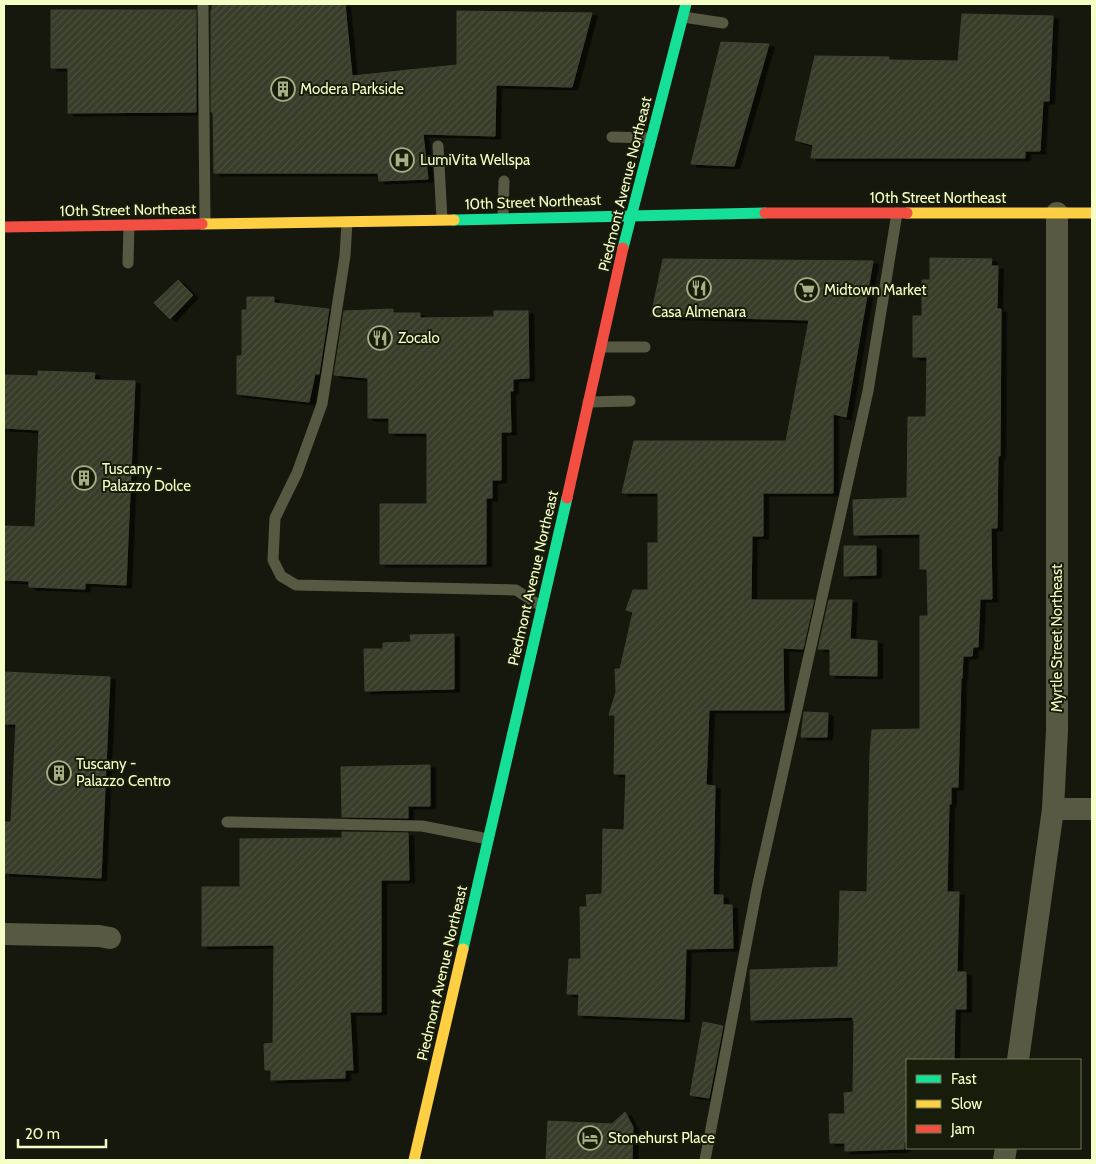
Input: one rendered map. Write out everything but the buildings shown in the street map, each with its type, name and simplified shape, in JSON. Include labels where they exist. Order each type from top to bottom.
[{"type":"main road","name":"Piedmont Avenue Northeast","points":[[414,1160],[543,608],[631,214],[686,4]]},
{"type":"main road","name":"10th Street Northeast","points":[[4,227],[347,222],[631,214],[1092,213]]},
{"type":"street","name":"Myrtle Street Northeast","points":[[1018,1059],[1053,809],[1058,730],[1057,213]]},
{"type":"street","points":[[1053,809],[1092,809]]},
{"type":"street","points":[[4,934],[99,936],[110,938]]},
{"type":"lane","points":[[203,4],[205,224]]},
{"type":"lane","points":[[683,17],[723,24]]},
{"type":"lane","points":[[612,137],[651,138]]},
{"type":"lane","points":[[438,146],[442,219]]},
{"type":"lane","points":[[503,218],[504,181]]},
{"type":"lane","points":[[705,1160],[757,888],[868,391],[897,213]]},
{"type":"lane","points":[[347,222],[345,256],[322,404],[297,473],[275,518],[273,560],[281,576],[296,585],[516,590],[543,608]]},
{"type":"lane","points":[[128,263],[129,225]]},
{"type":"lane","points":[[602,347],[645,348]]},
{"type":"lane","points":[[588,402],[630,401]]},
{"type":"lane","points":[[227,822],[422,826],[488,839]]},
{"type":"traffic: fast","points":[[623,248],[686,4]]},
{"type":"traffic: fast","points":[[454,220],[765,213]]},
{"type":"traffic: fast","points":[[463,949],[567,498]]},
{"type":"traffic: slow","points":[[907,213],[1092,213]]},
{"type":"traffic: slow","points":[[202,224],[454,220]]},
{"type":"traffic: slow","points":[[414,1160],[463,949]]},
{"type":"traffic: jam","points":[[765,213],[907,213]]},
{"type":"traffic: jam","points":[[4,227],[202,224]]},
{"type":"traffic: jam","points":[[567,498],[623,248]]},
{"type":"place","name":"Modera Parkside","points":[[283,89]]},
{"type":"place","name":"LumiVita Wellspa","points":[[402,160]]},
{"type":"place","name":"Casa Almenara","points":[[699,288]]},
{"type":"place","name":"Midtown Market","points":[[807,290]]},
{"type":"place","name":"Zocalo","points":[[380,338]]},
{"type":"place","name":"Tuscany - Palazzo Dolce","points":[[84,478]]},
{"type":"place","name":"Tuscany - Palazzo Centro","points":[[59,773]]},
{"type":"place","name":"Stonehurst Place","points":[[590,1138]]}]
